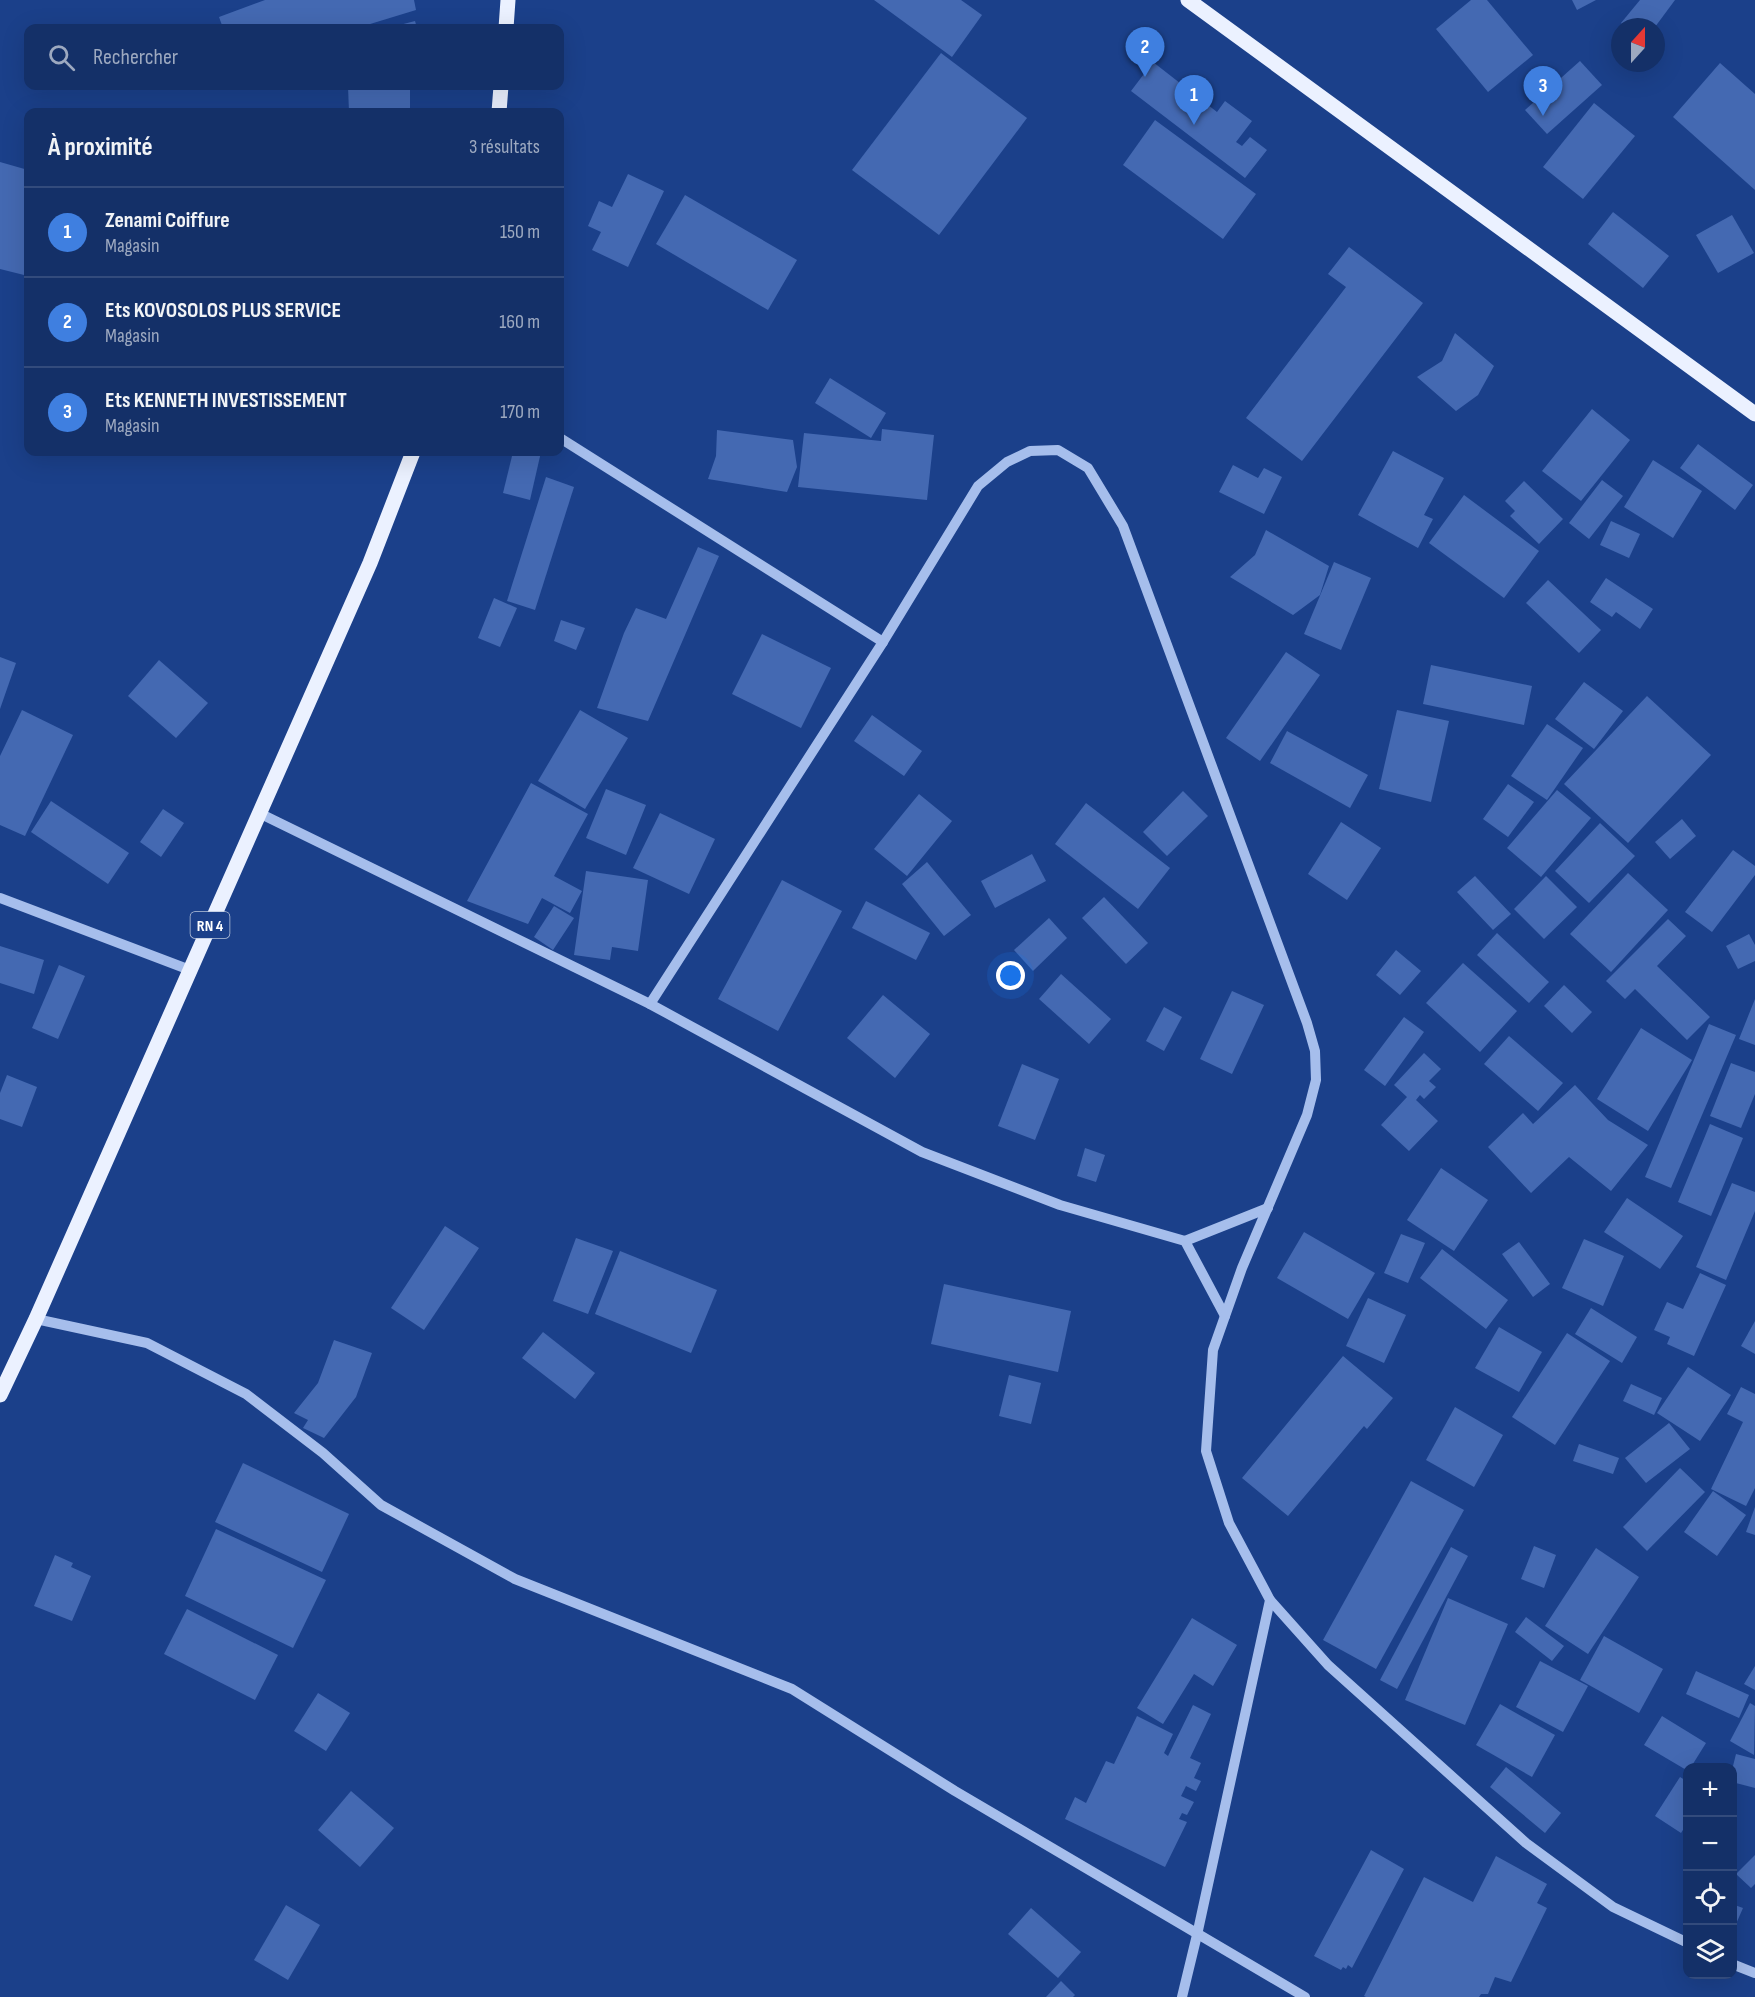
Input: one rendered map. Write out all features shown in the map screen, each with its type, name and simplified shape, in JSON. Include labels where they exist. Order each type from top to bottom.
[{"type":"main road","points":[[506,24],[508,0]]},
{"type":"main road","points":[[1188,0],[1755,414]]},
{"type":"main road","points":[[499,108],[501,90]]},
{"type":"main road","name":"RN 4","points":[[0,1393],[36,1319],[370,563],[411,456]]},
{"type":"street","points":[[564,441],[884,642]]},
{"type":"street","points":[[650,1004],[884,642],[978,486],[1006,462],[1030,451],[1058,450],[1088,468],[1123,526],[1315,1052],[1316,1080],[1306,1115],[1242,1268],[1213,1350],[1206,1451],[1229,1523],[1270,1600],[1328,1665],[1526,1843],[1613,1908],[1683,1941]]},
{"type":"street","points":[[259,813],[650,1004],[922,1152],[1060,1205],[1185,1241],[1268,1208]]},
{"type":"street","points":[[0,898],[190,970]]},
{"type":"street","points":[[1185,1241],[1225,1316]]},
{"type":"street","points":[[36,1319],[147,1343],[246,1394],[323,1453],[381,1505],[515,1579],[792,1689],[955,1791],[1305,1997]]},
{"type":"street","points":[[1182,1997],[1270,1600]]},
{"type":"street","points":[[1737,1966],[1755,1973]]},
{"type":"building","points":[[265,0],[414,0],[416,10],[370,24],[222,24],[219,17]]},
{"type":"building","points":[[874,0],[961,0],[982,15],[952,57]]},
{"type":"building","points":[[1471,0],[1487,0],[1533,55],[1488,92],[1436,29]]},
{"type":"building","points":[[1572,0],[1596,0],[1577,10]]},
{"type":"building","points":[[1640,0],[1675,0],[1662,18],[1625,18]]},
{"type":"building","points":[[941,53],[1027,118],[939,235],[852,170]]},
{"type":"building","points":[[1580,61],[1602,85],[1547,134],[1525,110]]},
{"type":"building","points":[[1153,62],[1217,112],[1225,101],[1252,121],[1236,142],[1242,146],[1250,137],[1267,150],[1245,178],[1131,91]]},
{"type":"building","points":[[1720,63],[1755,94],[1755,190],[1673,117]]},
{"type":"building","points":[[348,90],[410,90],[410,108],[349,108]]},
{"type":"building","points":[[1594,103],[1635,136],[1583,199],[1543,167]]},
{"type":"building","points":[[1155,120],[1256,194],[1223,239],[1123,165]]},
{"type":"building","points":[[0,162],[24,169],[24,275],[0,269]]},
{"type":"building","points":[[628,174],[664,191],[628,267],[592,250],[601,232],[588,226],[599,201],[612,207]]},
{"type":"building","points":[[685,195],[797,260],[768,310],[656,244]]},
{"type":"building","points":[[1613,212],[1669,256],[1643,288],[1588,244]]},
{"type":"building","points":[[1732,215],[1754,253],[1718,273],[1696,235]]},
{"type":"building","points":[[1349,247],[1423,303],[1302,461],[1246,418],[1346,287],[1328,274]]},
{"type":"building","points":[[1455,333],[1494,366],[1478,395],[1456,411],[1417,377],[1442,361]]},
{"type":"building","points":[[830,378],[886,413],[871,438],[815,403]]},
{"type":"building","points":[[1592,409],[1630,440],[1581,501],[1542,471]]},
{"type":"building","points":[[882,429],[934,435],[927,500],[798,487],[804,433],[881,441]]},
{"type":"building","points":[[717,430],[793,440],[797,467],[787,492],[708,479],[716,456]]},
{"type":"building","points":[[1698,444],[1753,485],[1735,510],[1680,468]]},
{"type":"building","points":[[1393,451],[1444,478],[1424,515],[1433,519],[1418,548],[1358,515]]},
{"type":"building","points":[[512,456],[540,456],[530,500],[503,493]]},
{"type":"building","points":[[1653,460],[1702,491],[1673,538],[1624,507]]},
{"type":"building","points":[[1233,465],[1258,478],[1264,468],[1282,477],[1264,514],[1219,492]]},
{"type":"building","points":[[546,477],[574,487],[535,610],[507,601]]},
{"type":"building","points":[[1602,480],[1623,496],[1589,539],[1569,523]]},
{"type":"building","points":[[1524,481],[1563,519],[1539,544],[1510,516],[1515,511],[1505,501]]},
{"type":"building","points":[[1464,495],[1539,551],[1504,598],[1429,543]]},
{"type":"building","points":[[1611,521],[1640,534],[1629,558],[1600,545]]},
{"type":"building","points":[[1266,530],[1329,566],[1320,595],[1293,615],[1230,577],[1255,555]]},
{"type":"building","points":[[698,547],[719,556],[648,721],[597,708],[624,633],[636,608],[666,619]]},
{"type":"building","points":[[1334,562],[1371,578],[1341,650],[1304,634]]},
{"type":"building","points":[[1606,578],[1653,609],[1640,629],[1616,612],[1612,617],[1590,602]]},
{"type":"building","points":[[1548,580],[1601,630],[1579,653],[1526,603]]},
{"type":"building","points":[[494,598],[517,608],[500,647],[478,638]]},
{"type":"building","points":[[561,620],[585,628],[576,650],[554,641]]},
{"type":"building","points":[[762,634],[831,668],[801,728],[732,694]]},
{"type":"building","points":[[1286,652],[1320,675],[1260,761],[1226,738]]},
{"type":"building","points":[[0,657],[16,663],[0,709]]},
{"type":"building","points":[[159,660],[208,703],[176,738],[128,696]]},
{"type":"building","points":[[1431,665],[1532,686],[1524,725],[1423,704]]},
{"type":"building","points":[[1584,682],[1623,711],[1594,749],[1555,719]]},
{"type":"building","points":[[1647,696],[1711,755],[1628,843],[1564,784]]},
{"type":"building","points":[[22,710],[73,735],[25,836],[0,825],[0,756]]},
{"type":"building","points":[[580,710],[628,738],[585,809],[538,781]]},
{"type":"building","points":[[1397,710],[1449,721],[1431,802],[1379,789]]},
{"type":"building","points":[[872,715],[922,751],[904,776],[854,741]]},
{"type":"building","points":[[1547,724],[1583,748],[1547,800],[1511,776]]},
{"type":"building","points":[[1287,731],[1368,775],[1350,808],[1270,763]]},
{"type":"building","points":[[531,783],[588,814],[554,876],[582,891],[570,913],[542,898],[528,924],[467,901]]},
{"type":"building","points":[[1508,784],[1534,802],[1508,837],[1483,819]]},
{"type":"building","points":[[606,789],[646,805],[626,855],[586,838]]},
{"type":"building","points":[[1557,790],[1591,818],[1541,877],[1507,848]]},
{"type":"building","points":[[1183,791],[1208,816],[1167,856],[1143,832]]},
{"type":"building","points":[[919,794],[952,821],[907,876],[874,849]]},
{"type":"building","points":[[51,801],[129,853],[108,884],[31,832]]},
{"type":"building","points":[[1086,803],[1170,868],[1138,909],[1055,844]]},
{"type":"building","points":[[163,809],[184,823],[161,857],[140,842]]},
{"type":"building","points":[[660,813],[715,839],[689,894],[633,868]]},
{"type":"building","points":[[1682,819],[1696,836],[1670,859],[1655,842]]},
{"type":"building","points":[[1341,822],[1381,848],[1347,900],[1308,874]]},
{"type":"building","points":[[1600,823],[1635,856],[1589,903],[1555,871]]},
{"type":"building","points":[[1733,850],[1755,866],[1755,875],[1712,932],[1685,912]]},
{"type":"building","points":[[1032,854],[1046,881],[995,908],[981,881]]},
{"type":"building","points":[[927,862],[971,915],[944,936],[902,884]]},
{"type":"building","points":[[586,871],[648,880],[638,951],[612,947],[610,960],[574,955]]},
{"type":"building","points":[[1628,873],[1668,910],[1611,972],[1570,934]]},
{"type":"building","points":[[1475,876],[1511,914],[1493,930],[1457,892]]},
{"type":"building","points":[[1546,876],[1577,907],[1544,939],[1514,909]]},
{"type":"building","points":[[782,880],[842,911],[778,1031],[718,999]]},
{"type":"building","points":[[1104,897],[1148,943],[1126,964],[1082,918]]},
{"type":"building","points":[[866,901],[930,933],[916,960],[852,928]]},
{"type":"building","points":[[554,906],[574,918],[553,950],[534,937]]},
{"type":"building","points":[[1049,918],[1067,938],[1033,971],[1014,950]]},
{"type":"building","points":[[1668,919],[1686,936],[1657,966],[1710,1017],[1687,1040],[1635,989],[1625,999],[1606,981]]},
{"type":"building","points":[[1497,933],[1549,982],[1529,1003],[1477,955]]},
{"type":"building","points":[[1749,934],[1755,945],[1755,961],[1738,969],[1726,946]]},
{"type":"building","points":[[0,946],[44,960],[34,994],[0,983]]},
{"type":"building","points":[[1396,950],[1421,971],[1400,995],[1376,975]]},
{"type":"building","points":[[1463,963],[1517,1011],[1480,1052],[1426,1003]]},
{"type":"building","points":[[59,965],[85,976],[58,1039],[32,1028]]},
{"type":"building","points":[[1061,974],[1111,1019],[1089,1044],[1039,999]]},
{"type":"building","points":[[1564,985],[1592,1012],[1572,1033],[1544,1006]]},
{"type":"building","points":[[1232,991],[1264,1005],[1232,1074],[1200,1059]]},
{"type":"building","points":[[883,995],[930,1034],[895,1078],[847,1038]]},
{"type":"building","points":[[1755,999],[1755,1045],[1739,1039]]},
{"type":"building","points":[[1164,1007],[1182,1017],[1164,1051],[1146,1041]]},
{"type":"building","points":[[1404,1017],[1424,1032],[1385,1086],[1364,1070]]},
{"type":"building","points":[[1709,1024],[1736,1035],[1671,1188],[1645,1177]]},
{"type":"building","points":[[1641,1028],[1692,1060],[1648,1131],[1597,1099]]},
{"type":"building","points":[[1509,1036],[1563,1083],[1538,1111],[1484,1064]]},
{"type":"building","points":[[1424,1053],[1441,1069],[1429,1081],[1436,1087],[1424,1099],[1420,1095],[1416,1100],[1438,1121],[1409,1151],[1381,1125],[1407,1097],[1394,1085]]},
{"type":"building","points":[[1731,1063],[1755,1072],[1755,1094],[1741,1128],[1710,1116]]},
{"type":"building","points":[[1022,1064],[1059,1079],[1035,1140],[998,1126]]},
{"type":"building","points":[[7,1075],[37,1087],[22,1127],[0,1119],[0,1093]]},
{"type":"building","points":[[1575,1085],[1608,1120],[1648,1145],[1611,1191],[1569,1157],[1531,1193],[1488,1147],[1523,1113],[1533,1124]]},
{"type":"building","points":[[1710,1124],[1743,1138],[1711,1216],[1678,1202]]},
{"type":"building","points":[[1085,1148],[1105,1155],[1096,1182],[1077,1176]]},
{"type":"building","points":[[1441,1168],[1488,1200],[1454,1251],[1407,1220]]},
{"type":"building","points":[[1732,1183],[1755,1192],[1755,1211],[1726,1280],[1696,1267]]},
{"type":"building","points":[[1627,1198],[1683,1236],[1660,1269],[1604,1232]]},
{"type":"building","points":[[445,1226],[479,1248],[424,1330],[391,1308]]},
{"type":"building","points":[[1304,1232],[1375,1273],[1348,1319],[1277,1278]]},
{"type":"building","points":[[1401,1234],[1425,1243],[1408,1283],[1384,1273]]},
{"type":"building","points":[[576,1238],[613,1251],[588,1314],[553,1301]]},
{"type":"building","points":[[1584,1239],[1624,1256],[1603,1306],[1562,1288]]},
{"type":"building","points":[[1519,1242],[1550,1284],[1533,1297],[1502,1254]]},
{"type":"building","points":[[1442,1249],[1508,1300],[1486,1329],[1420,1278]]},
{"type":"building","points":[[620,1251],[717,1290],[691,1353],[595,1314]]},
{"type":"building","points":[[1700,1273],[1726,1285],[1694,1356],[1667,1344],[1670,1337],[1654,1330],[1667,1302],[1683,1309]]},
{"type":"building","points":[[944,1284],[1071,1311],[1058,1372],[931,1344]]},
{"type":"building","points":[[1368,1298],[1406,1315],[1384,1363],[1346,1346]]},
{"type":"building","points":[[1591,1308],[1637,1337],[1622,1363],[1575,1334]]},
{"type":"building","points":[[1755,1321],[1755,1354],[1741,1346]]},
{"type":"building","points":[[1499,1327],[1542,1352],[1519,1392],[1475,1368]]},
{"type":"building","points":[[543,1332],[595,1373],[575,1399],[522,1358]]},
{"type":"building","points":[[1567,1333],[1610,1361],[1555,1445],[1512,1417]]},
{"type":"building","points":[[334,1340],[372,1353],[356,1397],[324,1438],[303,1428],[308,1420],[294,1413],[318,1383]]},
{"type":"building","points":[[1343,1356],[1393,1398],[1367,1429],[1364,1426],[1288,1516],[1242,1478]]},
{"type":"building","points":[[1688,1367],[1731,1395],[1700,1441],[1657,1413]]},
{"type":"building","points":[[1009,1375],[1041,1383],[1031,1424],[999,1416]]},
{"type":"building","points":[[1631,1384],[1662,1398],[1654,1415],[1623,1401]]},
{"type":"building","points":[[1741,1387],[1755,1394],[1755,1488],[1746,1506],[1711,1489],[1743,1422],[1727,1414]]},
{"type":"building","points":[[1455,1407],[1503,1435],[1474,1487],[1426,1460]]},
{"type":"building","points":[[1669,1423],[1690,1449],[1646,1483],[1625,1458]]},
{"type":"building","points":[[1579,1444],[1619,1458],[1613,1474],[1573,1461]]},
{"type":"building","points":[[243,1463],[349,1514],[322,1572],[215,1522]]},
{"type":"building","points":[[1680,1468],[1705,1492],[1647,1551],[1623,1527]]},
{"type":"building","points":[[1411,1481],[1464,1510],[1376,1669],[1323,1640]]},
{"type":"building","points":[[1713,1491],[1746,1515],[1717,1556],[1684,1532]]},
{"type":"building","points":[[1755,1507],[1755,1535],[1746,1532]]},
{"type":"building","points":[[216,1529],[326,1580],[293,1648],[185,1596]]},
{"type":"building","points":[[1534,1546],[1556,1555],[1544,1588],[1521,1579]]},
{"type":"building","points":[[1451,1547],[1468,1556],[1397,1689],[1380,1680]]},
{"type":"building","points":[[1596,1548],[1639,1577],[1588,1654],[1545,1626]]},
{"type":"building","points":[[55,1555],[73,1563],[71,1567],[91,1576],[72,1621],[34,1606]]},
{"type":"building","points":[[1448,1598],[1508,1624],[1465,1725],[1405,1700]]},
{"type":"building","points":[[187,1609],[278,1655],[255,1700],[164,1654]]},
{"type":"building","points":[[1526,1617],[1564,1646],[1552,1661],[1515,1632]]},
{"type":"building","points":[[1192,1618],[1237,1645],[1213,1686],[1194,1674],[1163,1724],[1137,1708]]},
{"type":"building","points":[[1604,1636],[1663,1669],[1639,1713],[1580,1680]]},
{"type":"building","points":[[1540,1661],[1588,1686],[1563,1732],[1516,1707]]},
{"type":"building","points":[[1755,1666],[1755,1690],[1744,1684]]},
{"type":"building","points":[[1696,1671],[1749,1695],[1739,1718],[1686,1694]]},
{"type":"building","points":[[318,1693],[350,1713],[326,1751],[294,1731]]},
{"type":"building","points":[[1750,1703],[1755,1706],[1754,1755],[1730,1741]]},
{"type":"building","points":[[1500,1704],[1555,1735],[1532,1777],[1476,1745]]},
{"type":"building","points":[[1193,1705],[1211,1714],[1190,1758],[1201,1763],[1194,1778],[1201,1781],[1196,1791],[1186,1786],[1181,1796],[1194,1802],[1187,1815],[1182,1813],[1179,1819],[1187,1822],[1165,1867],[1065,1819],[1075,1797],[1086,1803],[1106,1761],[1114,1764],[1137,1716],[1173,1734],[1164,1753],[1168,1756]]},
{"type":"building","points":[[1662,1716],[1706,1743],[1694,1763],[1683,1763],[1683,1768],[1644,1745]]},
{"type":"building","points":[[1736,1754],[1755,1759],[1755,1788],[1737,1783],[1737,1763],[1734,1763]]},
{"type":"building","points":[[1506,1767],[1561,1813],[1545,1833],[1490,1787]]},
{"type":"building","points":[[1680,1777],[1683,1779],[1683,1830],[1681,1833],[1655,1816]]},
{"type":"building","points":[[351,1791],[394,1828],[360,1867],[318,1830]]},
{"type":"building","points":[[1371,1850],[1404,1869],[1352,1968],[1348,1965],[1346,1969],[1343,1967],[1341,1970],[1314,1956]]},
{"type":"building","points":[[1755,1855],[1755,1884],[1751,1888],[1737,1873]]},
{"type":"building","points":[[1496,1856],[1547,1884],[1537,1903],[1547,1908],[1511,1982],[1495,1977],[1488,1994],[1481,1994],[1479,1997],[1364,1996],[1424,1877],[1473,1902]]},
{"type":"building","points":[[286,1905],[320,1925],[288,1980],[254,1960]]},
{"type":"building","points":[[1737,1906],[1743,1908],[1737,1922]]},
{"type":"building","points":[[1031,1908],[1081,1952],[1058,1978],[1008,1934]]},
{"type":"building","points":[[1061,1981],[1075,1995],[1073,1997],[1046,1997]]},
{"type":"place","name":"Ets KOVOSOLOS PLUS SERVICE","points":[[1145,77]]},
{"type":"place","name":"Ets KENNETH INVESTISSEMENT","points":[[1543,116]]},
{"type":"place","name":"Zenami Coiffure","points":[[1194,125]]}]
